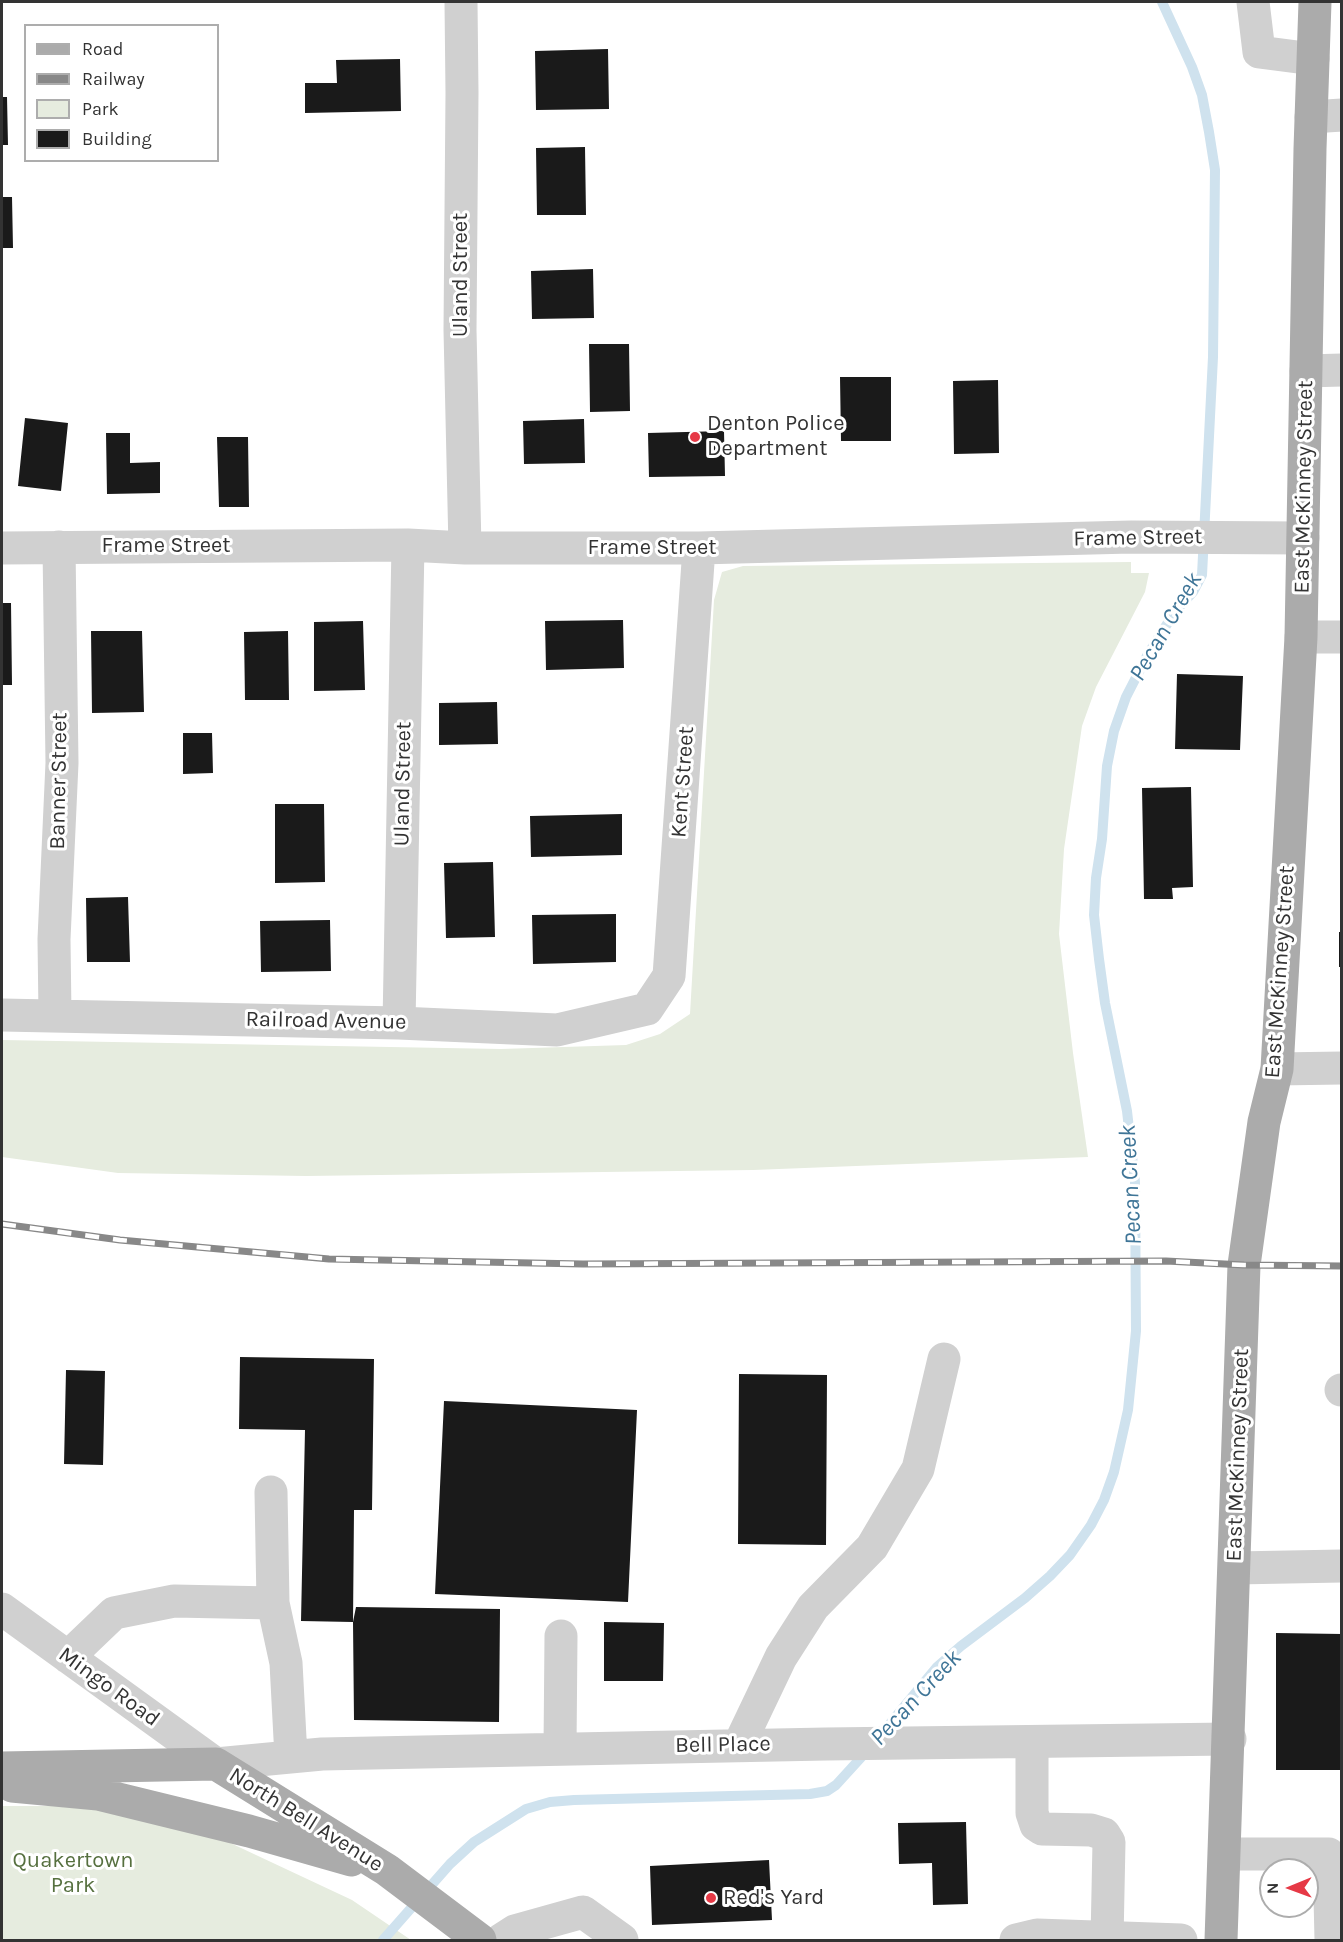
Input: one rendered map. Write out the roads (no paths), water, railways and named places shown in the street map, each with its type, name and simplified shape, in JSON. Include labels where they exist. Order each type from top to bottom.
[{"type":"main road","name":"East McKinney Street","points":[[1221,1941],[1230,1738],[1244,1265],[1264,1122],[1277,1069],[1300,637],[1306,371],[1326,116],[1313,59],[1315,2]]},
{"type":"main road","name":"North Bell Avenue","points":[[2,1768],[216,1764],[387,1870],[470,1934]]},
{"type":"main road","points":[[2,1785],[98,1794],[249,1831],[387,1870]]},
{"type":"street","name":"Uland Street","points":[[461,2],[460,330],[465,548]]},
{"type":"street","points":[[1253,2],[1259,52],[1313,59]]},
{"type":"street","points":[[1306,371],[1341,370]]},
{"type":"street","name":"Frame Street","points":[[2,548],[408,545],[465,548],[699,548],[1131,537],[1303,538]]},
{"type":"street","name":"Uland Street","points":[[399,1023],[408,545]]},
{"type":"street","name":"Banner Street","points":[[55,1015],[54,939],[62,763],[59,547]]},
{"type":"street","name":"Kent Street","points":[[647,1009],[669,976],[699,548]]},
{"type":"street","points":[[1300,637],[1341,637]]},
{"type":"street","name":"Railroad Avenue","points":[[2,1015],[399,1023],[557,1030],[647,1009]]},
{"type":"street","points":[[1277,1069],[1341,1068]]},
{"type":"street","points":[[739,1745],[781,1657],[813,1607],[872,1547],[918,1469],[944,1359]]},
{"type":"street","points":[[271,1492],[273,1603],[286,1663],[291,1757]]},
{"type":"street","points":[[1235,1568],[1341,1566]]},
{"type":"street","points":[[68,1657],[114,1613],[174,1600],[273,1603]]},
{"type":"street","name":"Mingo Road","points":[[2,1609],[216,1764]]},
{"type":"street","points":[[560,1748],[561,1636]]},
{"type":"street","name":"Bell Place","points":[[216,1764],[322,1754],[560,1748],[1230,1738]]},
{"type":"street","points":[[1032,1742],[1032,1813],[1036,1825],[1042,1829],[1091,1830],[1104,1834],[1109,1842],[1107,1939]]},
{"type":"street","points":[[1225,1854],[1329,1854],[1331,1941]]},
{"type":"street","points":[[501,1941],[515,1931],[583,1912],[622,1941]]},
{"type":"street","points":[[1016,1941],[1037,1935],[1181,1941]]},
{"type":"waterway","name":"Pecan Creek","points":[[879,1737],[937,1667],[1025,1598],[1070,1555],[1091,1525],[1104,1500],[1114,1472],[1128,1410],[1136,1331],[1135,1182],[1127,1111],[1105,1003],[1099,959],[1094,915],[1096,878],[1102,839],[1107,766],[1114,731],[1126,697],[1147,656],[1174,613],[1193,592],[1202,575],[1213,357],[1215,170],[1202,95],[1192,67],[1162,2]]},
{"type":"waterway","name":"Pecan Creek","points":[[383,1940],[450,1864],[474,1842],[526,1809],[550,1802],[574,1800],[810,1794],[827,1791],[836,1785],[867,1751]]},
{"type":"railway","points":[[2,1224],[120,1240],[329,1259],[583,1264],[1166,1261],[1342,1266]]},
{"type":"place","name":"Denton Police Department","points":[[695,437]]},
{"type":"place","name":"Red's Yard","points":[[711,1898]]},
{"type":"park label","name":"Quakertown Park","points":[[73,1874]]}]
